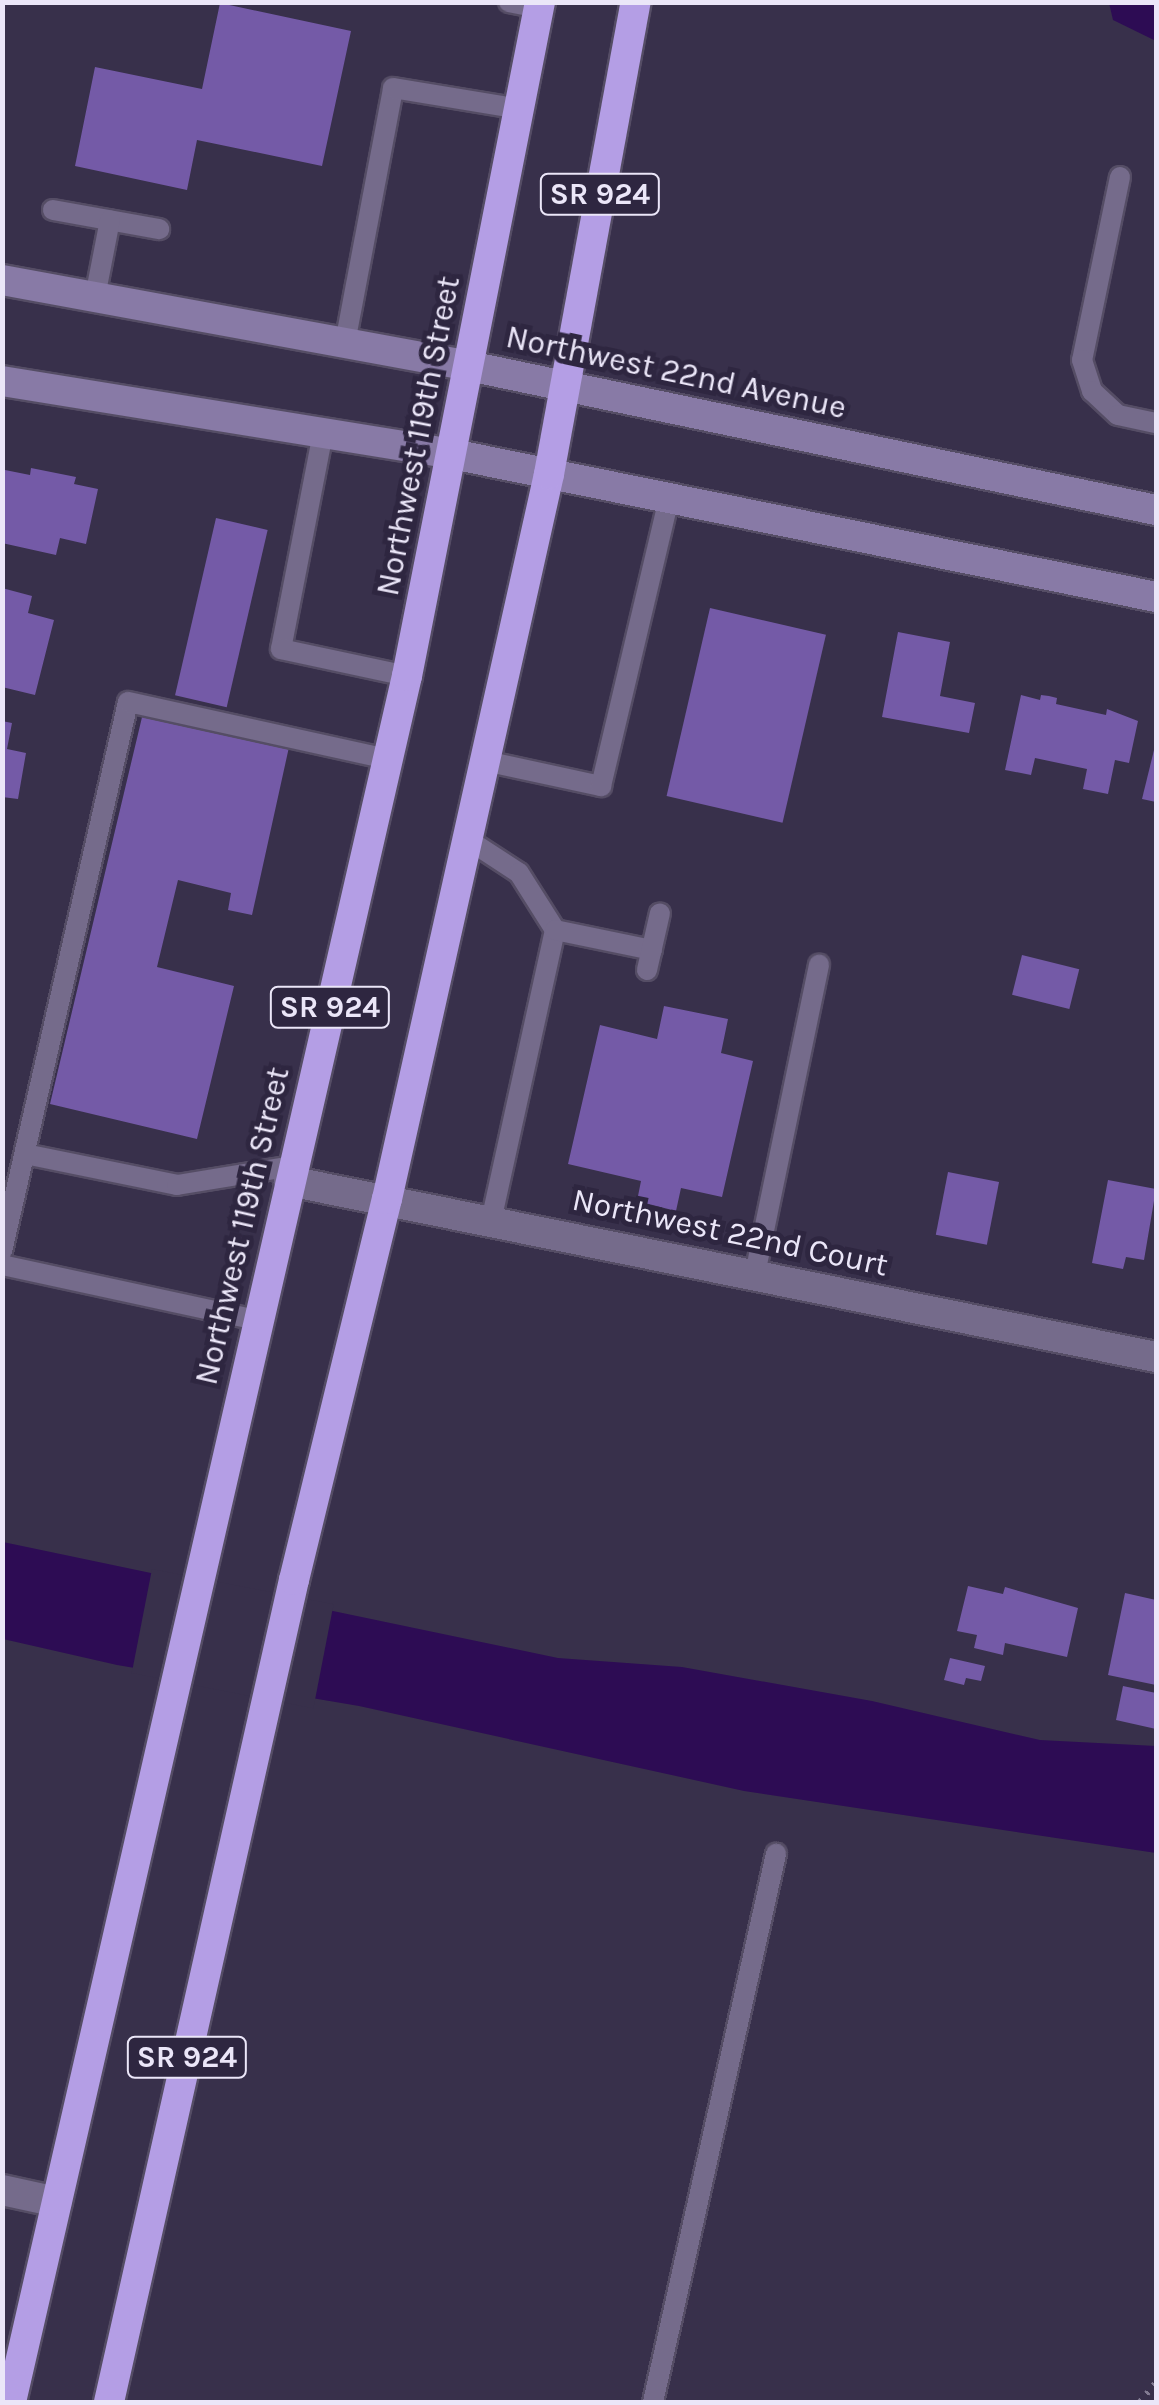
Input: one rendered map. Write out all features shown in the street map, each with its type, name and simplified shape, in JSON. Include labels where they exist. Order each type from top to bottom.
[{"type":"highway","name":"SR 924","points":[[108,2402],[294,1580],[387,1199],[549,474],[636,2]]},
{"type":"highway","name":"Northwest 119th Street","points":[[11,2402],[407,676],[540,5]]},
{"type":"main road","name":"Northwest 22nd Avenue","points":[[2,280],[469,366],[1156,510]]},
{"type":"main road","points":[[2,380],[452,454],[1156,597]]},
{"type":"street","name":"Northwest 22nd Court","points":[[291,1174],[387,1199],[1156,1357]]},
{"type":"street","points":[[2,2190],[56,2202]]},
{"type":"lane","points":[[509,2],[540,5]]},
{"type":"lane","points":[[345,344],[394,88],[520,109]]},
{"type":"lane","points":[[1120,176],[1082,360],[1092,390],[1118,415],[1156,423]]},
{"type":"lane","points":[[53,210],[159,229]]},
{"type":"lane","points":[[94,297],[110,220]]},
{"type":"lane","points":[[323,433],[281,649],[407,676]]},
{"type":"lane","points":[[485,761],[602,786],[669,498]]},
{"type":"lane","points":[[2,1251],[128,702],[388,759]]},
{"type":"lane","points":[[468,839],[520,873],[555,930],[650,960],[660,913]]},
{"type":"lane","points":[[491,1220],[555,930]]},
{"type":"lane","points":[[755,1274],[818,965]]},
{"type":"lane","points":[[25,1154],[177,1185],[291,1174]]},
{"type":"lane","points":[[2,1265],[258,1320]]},
{"type":"lane","points":[[654,2402],[776,1854]]},
{"type":"path","points":[[1140,2402],[1156,2382]]},
{"type":"shaded area","points":[[1109,3],[1156,3],[1156,41],[1113,20]]},
{"type":"shaded area","points":[[3,1542],[558,1658],[682,1667],[872,1701],[1040,1740],[1156,1746],[1156,1853],[744,1791],[359,1706],[117,1665],[3,1639]]},
{"type":"pier","points":[[152,1569],[334,1604],[313,1708],[132,1673]]},
{"type":"building","points":[[220,3],[351,31],[322,166],[197,140],[187,190],[75,166],[95,67],[202,89]]},
{"type":"building","points":[[31,468],[76,477],[74,484],[98,489],[86,544],[60,538],[56,555],[2,543],[5,470],[30,475]]},
{"type":"building","points":[[216,518],[268,530],[227,707],[175,695]]},
{"type":"building","points":[[2,588],[32,596],[28,613],[54,620],[35,695],[2,687]]},
{"type":"building","points":[[710,608],[826,635],[783,823],[667,796]]},
{"type":"building","points":[[898,632],[950,642],[940,696],[975,703],[969,733],[882,717]]},
{"type":"building","points":[[1021,695],[1040,700],[1041,695],[1049,696],[1057,698],[1056,704],[1106,715],[1107,709],[1138,721],[1129,763],[1115,760],[1108,794],[1083,789],[1087,769],[1035,758],[1031,775],[1005,770]]},
{"type":"building","points":[[143,713],[289,747],[252,915],[228,910],[231,893],[178,880],[157,967],[234,986],[197,1139],[50,1104]]},
{"type":"building","points":[[2,721],[12,723],[7,749],[26,753],[18,799],[2,797]]},
{"type":"building","points":[[1156,746],[1156,802],[1142,799]]},
{"type":"building","points":[[1022,955],[1079,969],[1069,1009],[1012,995]]},
{"type":"building","points":[[664,1006],[728,1019],[721,1053],[753,1061],[722,1197],[681,1188],[676,1211],[637,1201],[641,1181],[568,1164],[600,1025],[657,1039]]},
{"type":"building","points":[[948,1172],[999,1182],[987,1245],[936,1235]]},
{"type":"building","points":[[1108,1180],[1156,1189],[1144,1260],[1126,1257],[1123,1269],[1092,1263]]},
{"type":"building","points":[[968,1586],[1003,1594],[1005,1587],[1078,1608],[1067,1657],[1005,1643],[1003,1655],[974,1648],[977,1635],[957,1631]]},
{"type":"building","points":[[1125,1593],[1156,1600],[1156,1685],[1108,1675]]},
{"type":"building","points":[[950,1658],[985,1666],[981,1681],[966,1678],[964,1685],[944,1680]]},
{"type":"building","points":[[1123,1686],[1156,1693],[1156,1729],[1116,1720]]}]
